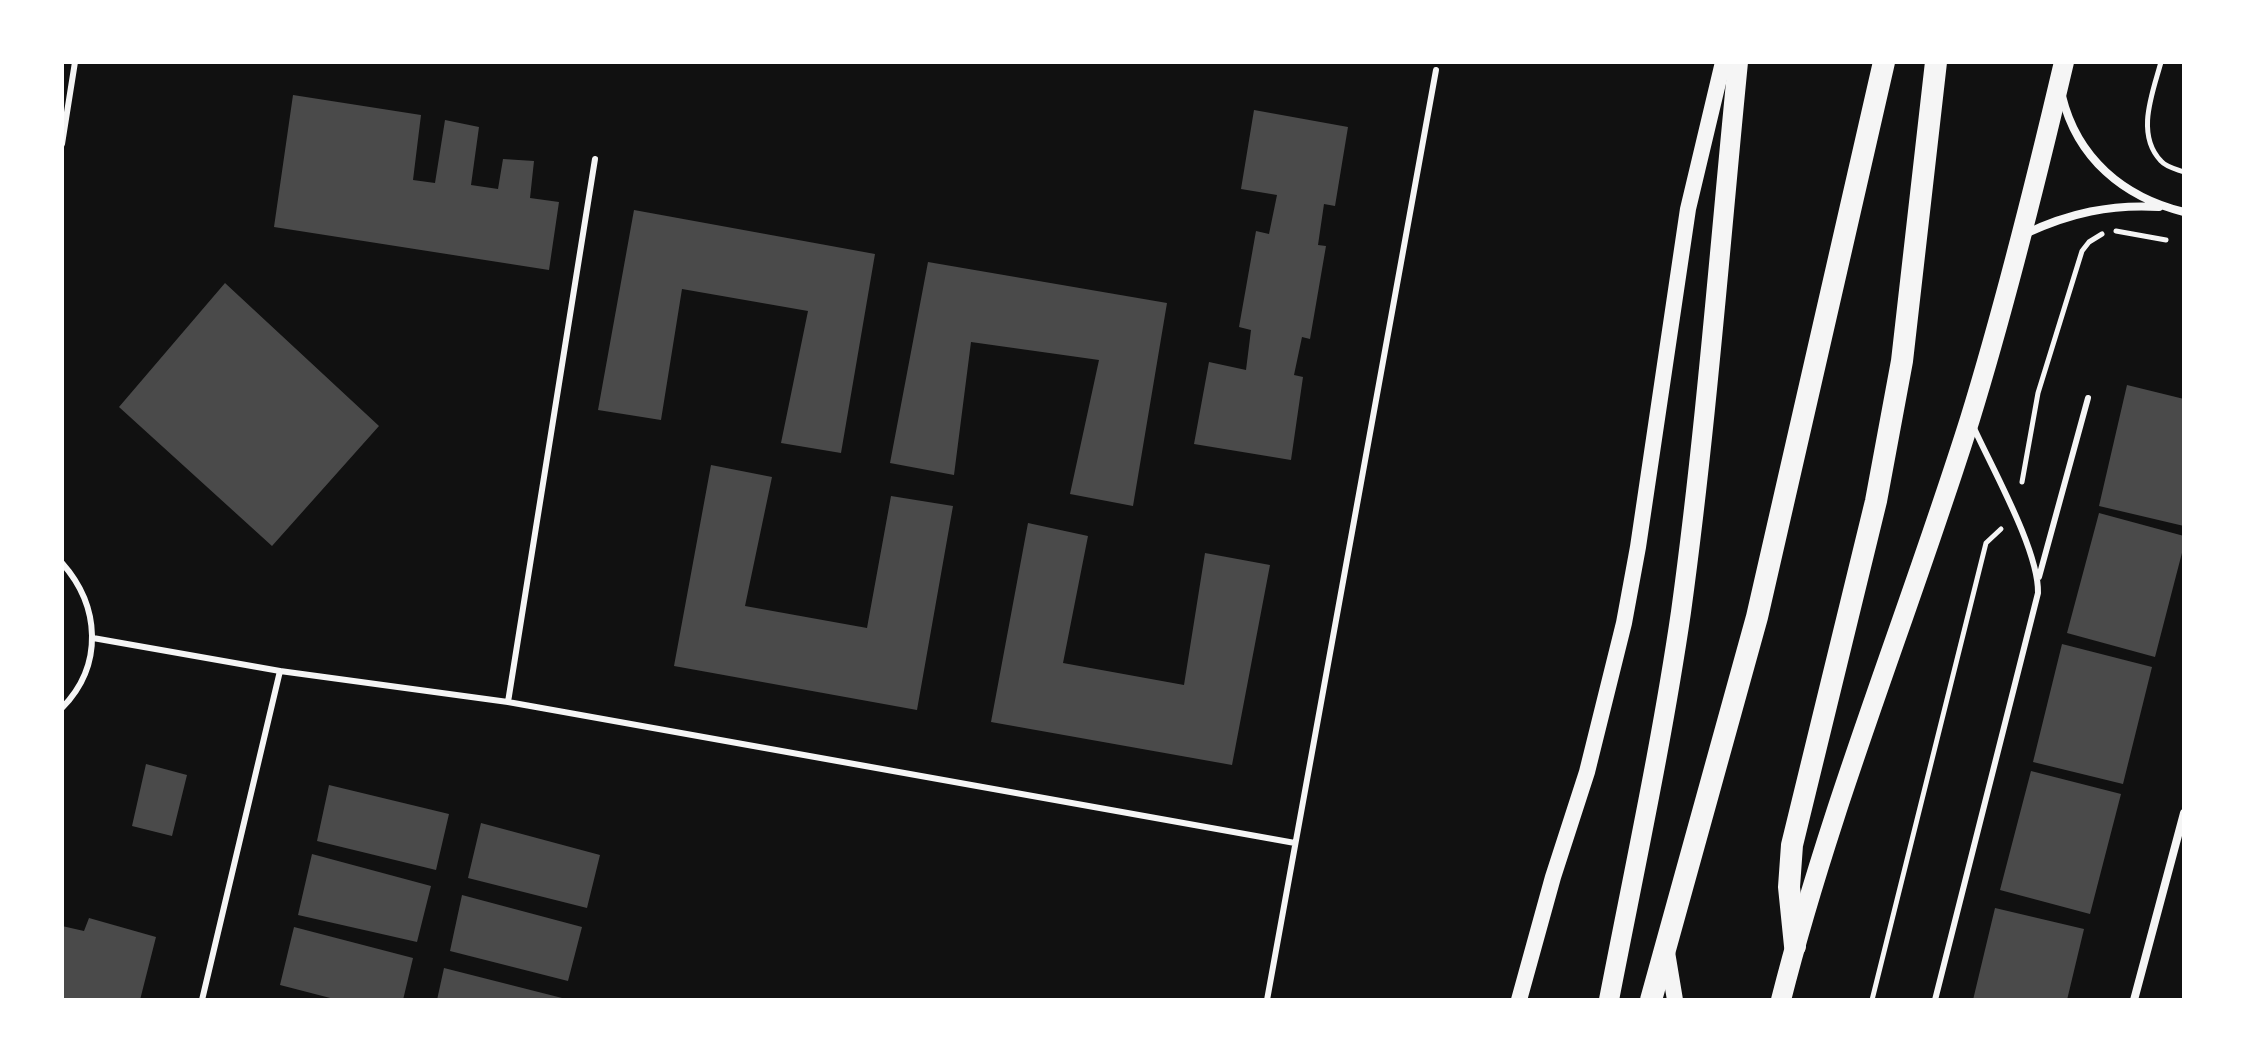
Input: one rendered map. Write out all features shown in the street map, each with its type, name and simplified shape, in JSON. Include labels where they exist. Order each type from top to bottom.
[{"type":"highway","points":[[1651,1000],[1757,617],[1884,62]]},
{"type":"highway","points":[[1795,946],[1789,887],[1792,845],[1876,501],[1902,361],[1936,62]]},
{"type":"main road","points":[[1519,1000],[1553,877],[1587,772],[1624,623],[1688,209],[1723,62]]},
{"type":"main road","points":[[1609,1000],[1646,817],[1694,512],[1738,62]]},
{"type":"main road","points":[[1781,1000],[1859,740],[1970,419],[2021,236],[2064,62]]},
{"type":"main road","points":[[1666,947],[1675,1000]]},
{"type":"street","points":[[2059,84],[2067,119],[2084,150],[2108,176],[2137,196],[2184,212]]},
{"type":"street","points":[[2021,236],[2049,222],[2093,210],[2140,206],[2171,208]]},
{"type":"street","points":[[2134,1000],[2184,813]]},
{"type":"lane","points":[[62,144],[75,62]]},
{"type":"lane","points":[[1267,1000],[1436,70]]},
{"type":"lane","points":[[508,702],[595,159]]},
{"type":"lane","points":[[2038,581],[2088,398]]},
{"type":"lane","points":[[1935,1000],[2038,593],[2032,556],[1970,419]]},
{"type":"lane","points":[[62,563],[76,579],[89,607],[93,638],[87,668],[73,696],[62,708]]},
{"type":"lane","points":[[93,638],[280,671],[508,702],[1295,843]]},
{"type":"lane","points":[[202,1000],[280,671]]},
{"type":"path","points":[[2161,62],[2150,107],[2149,138],[2163,163],[2184,172]]},
{"type":"path","points":[[1872,1000],[1986,543],[2028,504],[2020,492],[2038,393],[2082,251],[2098,235],[2109,232],[2121,231],[2166,240]]},
{"type":"building","points":[[293,95],[421,115],[413,180],[435,183],[445,120],[479,127],[471,185],[498,189],[503,159],[534,161],[530,198],[559,202],[549,270],[274,227]]},
{"type":"building","points":[[1254,110],[1348,127],[1335,206],[1324,204],[1318,245],[1326,246],[1310,339],[1302,337],[1294,375],[1303,377],[1291,460],[1194,444],[1209,362],[1246,370],[1251,330],[1239,327],[1256,231],[1269,234],[1277,195],[1241,189]]},
{"type":"building","points":[[634,210],[875,254],[841,453],[781,443],[808,311],[682,289],[661,420],[598,410]]},
{"type":"building","points":[[928,262],[1167,303],[1133,506],[1070,494],[1099,360],[971,342],[954,475],[890,463]]},
{"type":"building","points":[[225,283],[379,426],[272,546],[119,407]]},
{"type":"building","points":[[2127,385],[2184,399],[2184,526],[2099,506]]},
{"type":"building","points":[[711,465],[772,477],[745,606],[867,628],[891,496],[953,506],[917,710],[674,666]]},
{"type":"building","points":[[2099,513],[2184,536],[2155,657],[2067,633]]},
{"type":"building","points":[[1028,523],[1088,536],[1063,663],[1184,685],[1205,553],[1270,565],[1232,765],[991,722]]},
{"type":"building","points":[[2062,644],[2152,667],[2123,784],[2033,762]]},
{"type":"building","points":[[146,764],[187,775],[172,836],[132,826]]},
{"type":"building","points":[[2031,771],[2121,794],[2090,914],[2000,890]]},
{"type":"building","points":[[329,785],[449,814],[436,870],[317,841]]},
{"type":"building","points":[[481,823],[600,855],[587,908],[468,878]]},
{"type":"building","points":[[312,854],[431,886],[417,942],[298,915]]},
{"type":"building","points":[[462,895],[582,927],[568,981],[450,951]]},
{"type":"building","points":[[1995,908],[2084,929],[2067,1000],[1973,1000]]},
{"type":"building","points":[[89,918],[156,937],[140,1000],[62,1000],[62,926],[84,931]]},
{"type":"building","points":[[294,927],[413,958],[403,1000],[338,1000],[280,985]]},
{"type":"building","points":[[444,968],[566,999],[437,1000]]}]
